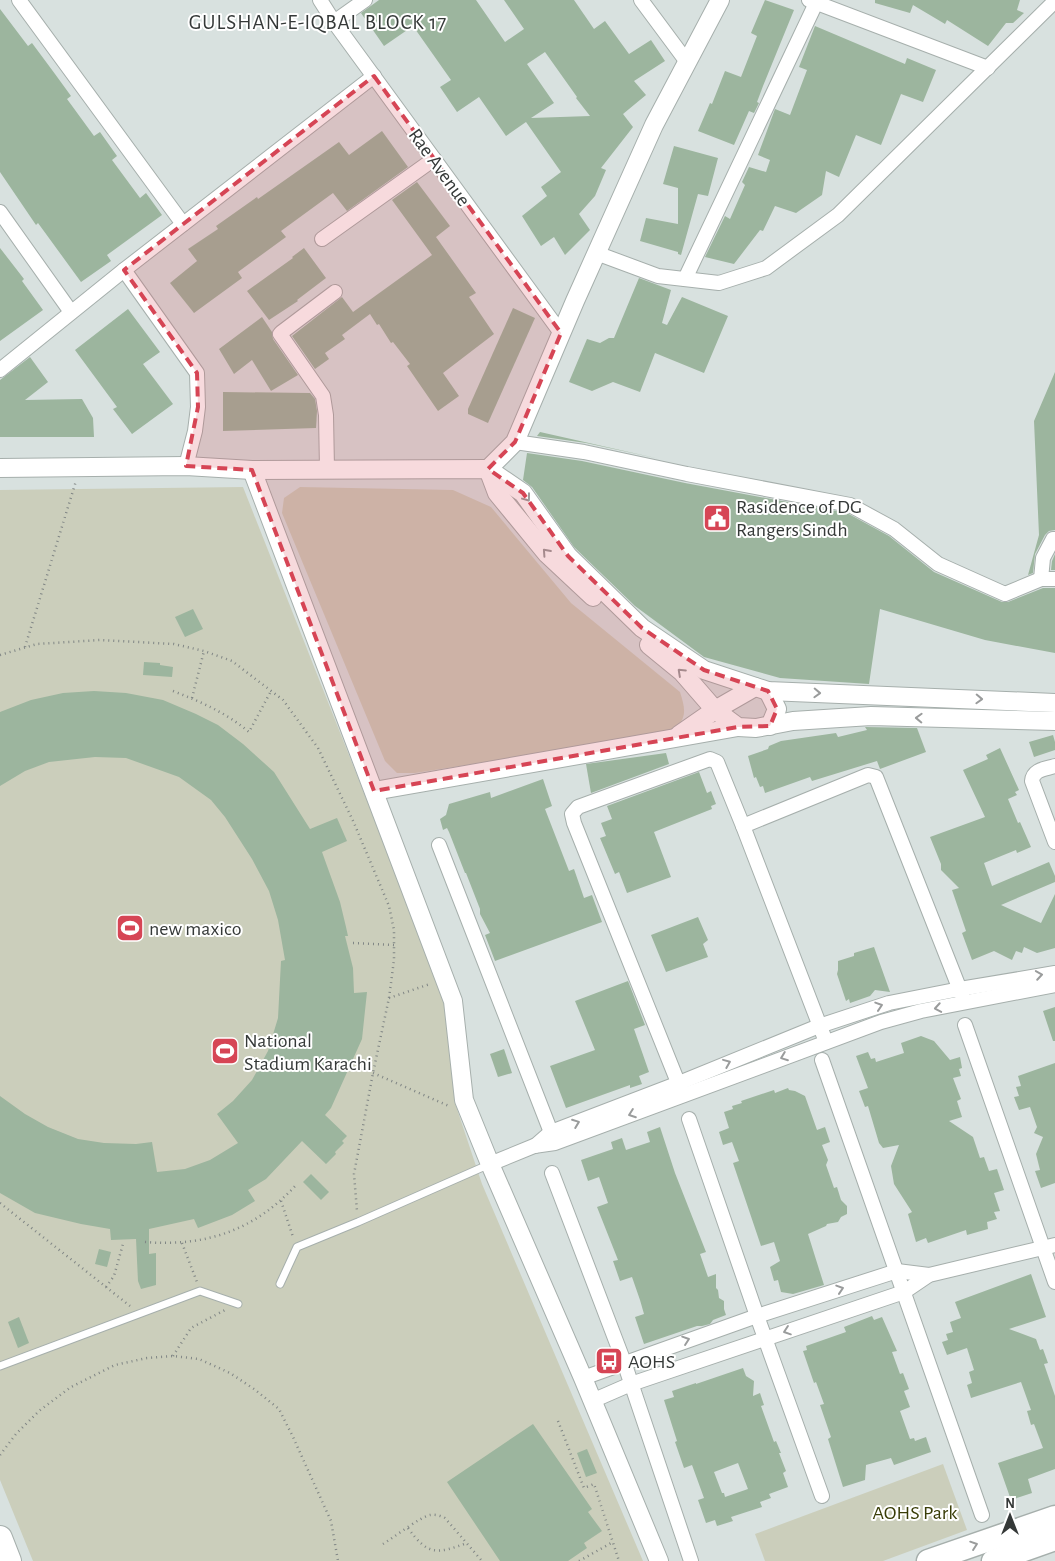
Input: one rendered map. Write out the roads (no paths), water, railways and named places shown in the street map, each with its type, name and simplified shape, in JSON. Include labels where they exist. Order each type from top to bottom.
[{"type":"highway","points":[[0,1538],[9,1561]]},
{"type":"main road","points":[[928,1561],[1055,1517]]},
{"type":"main road","points":[[993,1561],[1055,1539]]},
{"type":"street","points":[[18,0],[184,224]]},
{"type":"street","name":"Rae Avenue","points":[[320,0],[334,22],[561,333]]},
{"type":"street","points":[[334,22],[365,0]]},
{"type":"street","points":[[641,0],[687,62]]},
{"type":"street","points":[[488,470],[515,442],[596,253],[654,125],[720,0]]},
{"type":"street","points":[[685,279],[812,1],[988,68]]},
{"type":"street","points":[[596,253],[658,276],[719,283],[766,268],[838,215],[1055,1]]},
{"type":"street","points":[[0,370],[124,270],[374,76]]},
{"type":"street","points":[[322,239],[434,159]]},
{"type":"street","points":[[0,212],[71,312]]},
{"type":"street","points":[[124,270],[197,373],[198,407],[195,431],[186,466]]},
{"type":"street","points":[[327,470],[326,415],[323,396],[280,334],[335,292]]},
{"type":"street","points":[[515,442],[584,452],[686,474],[850,505],[894,529],[938,564],[1005,594],[1048,579],[1043,558],[1053,539],[1055,539]]},
{"type":"street","points":[[0,468],[186,466],[252,470],[488,470],[523,492],[568,556],[642,628],[704,670],[761,689],[1055,703]]},
{"type":"street","points":[[252,470],[453,1000],[464,1100],[659,1561]]},
{"type":"street","points":[[488,470],[497,493],[547,554],[618,621],[682,672],[715,710],[738,727]]},
{"type":"street","points":[[693,726],[696,689]]},
{"type":"street","points":[[672,739],[715,710],[761,689]]},
{"type":"street","points":[[761,689],[777,709],[770,726]]},
{"type":"street","points":[[374,791],[738,727],[756,728],[793,721],[871,716],[1055,722]]},
{"type":"street","points":[[681,1089],[572,814],[578,807],[710,759],[717,762],[721,770],[826,1042]]},
{"type":"street","points":[[1055,766],[1035,772],[1032,776],[1055,842]]},
{"type":"street","points":[[743,826],[868,775],[876,777],[960,988],[964,1003]]},
{"type":"street","points":[[439,845],[553,1138]]},
{"type":"street","points":[[681,1089],[819,1026],[889,1003],[960,988],[1055,973]]},
{"type":"street","points":[[490,1164],[681,1089],[881,1022],[921,1011],[1055,985]]},
{"type":"street","points":[[965,1025],[1049,1246],[1055,1282]]},
{"type":"street","points":[[822,1060],[982,1515]]},
{"type":"street","points":[[689,1119],[822,1496]]},
{"type":"street","points":[[552,1173],[624,1362],[691,1561]]},
{"type":"street","points":[[592,1400],[631,1384],[904,1292],[929,1275],[1049,1246]]},
{"type":"street","points":[[583,1378],[757,1316],[897,1271],[929,1275]]},
{"type":"lane","points":[[280,1284],[297,1247],[490,1164]]},
{"type":"lane","points":[[0,1366],[200,1291],[238,1304]]},
{"type":"place","name":"Rasidence of DG Rangers Sindh","points":[[717,518]]},
{"type":"place","name":"new maxico","points":[[130,928]]},
{"type":"place","name":"National Stadium Karachi","points":[[225,1051]]},
{"type":"place","name":"AOHS","points":[[609,1361]]},
{"type":"district","name":"GULSHAN-E-IQBAL BLOCK 17","points":[[318,22]]},
{"type":"park label","name":"AOHS Park","points":[[915,1512]]}]
